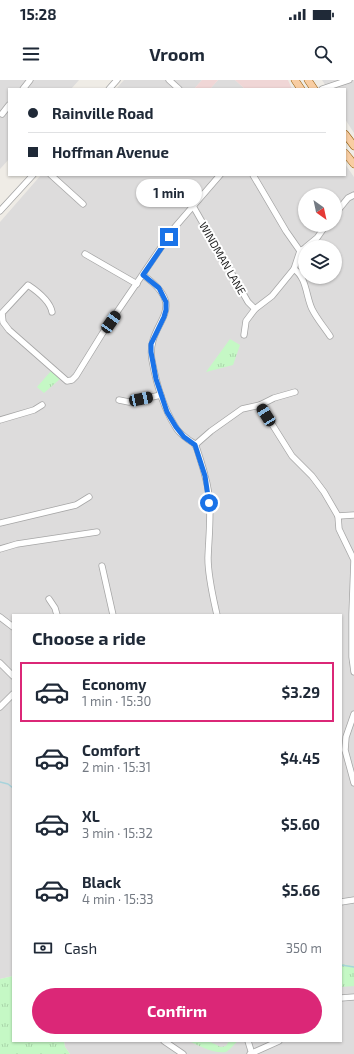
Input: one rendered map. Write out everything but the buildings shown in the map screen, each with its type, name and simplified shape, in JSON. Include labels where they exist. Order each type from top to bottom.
[{"type":"main road","points":[[346,135],[354,146]]},
{"type":"main road","points":[[346,154],[354,164]]},
{"type":"street","points":[[24,88],[30,80]]},
{"type":"street","points":[[110,88],[117,80]]},
{"type":"street","points":[[169,80],[178,88]]},
{"type":"street","points":[[325,88],[349,80]]},
{"type":"street","points":[[2,114],[8,107]]},
{"type":"street","points":[[0,211],[32,176]]},
{"type":"street","points":[[52,176],[83,204]]},
{"type":"street","points":[[52,312],[51,307],[38,292],[28,285],[2,313],[3,322],[9,330],[67,381],[72,380],[176,227],[219,176]]},
{"type":"street","points":[[254,176],[286,231],[298,243]]},
{"type":"street","points":[[342,205],[348,198],[354,195]]},
{"type":"street","name":"WINDMAN LANE","points":[[193,206],[248,302],[255,309]]},
{"type":"street","points":[[314,240],[320,232]]},
{"type":"street","points":[[85,254],[137,284]]},
{"type":"street","points":[[244,335],[246,321],[255,309],[272,296],[294,269],[298,261]]},
{"type":"street","points":[[294,269],[303,280],[313,310],[330,336]]},
{"type":"street","points":[[143,275],[159,288],[166,302],[164,317],[151,344],[156,379],[167,412],[184,437],[195,445],[205,476],[208,491],[210,544],[208,558],[217,614]]},
{"type":"street","points":[[195,445],[211,431],[242,409],[260,405],[274,398],[295,392]]},
{"type":"street","points":[[119,400],[129,402],[162,395]]},
{"type":"street","points":[[0,420],[34,410],[42,405]]},
{"type":"street","points":[[260,405],[292,456],[312,476],[324,492],[338,516],[339,529],[354,560],[352,657],[354,672]]},
{"type":"street","points":[[0,523],[76,505],[89,497]]},
{"type":"street","points":[[338,516],[354,515]]},
{"type":"street","points":[[0,549],[17,544],[96,532]]},
{"type":"street","points":[[102,566],[113,614]]},
{"type":"street","points":[[49,600],[55,608],[57,614]]},
{"type":"street","points":[[0,616],[12,626]]},
{"type":"street","points":[[0,663],[12,675]]},
{"type":"street","points":[[0,707],[12,695]]},
{"type":"street","points":[[354,714],[346,737],[345,750],[354,782]]},
{"type":"street","points":[[342,902],[354,900]]},
{"type":"street","points":[[342,998],[354,997]]},
{"type":"street","points":[[165,1042],[183,1054]]},
{"type":"street","points":[[248,1042],[251,1054],[277,1042]]},
{"type":"shaded area","points":[[0,80],[79,80],[72,88],[8,88],[8,160],[0,169]]},
{"type":"shaded area","points":[[124,80],[202,80],[195,88],[117,88]]},
{"type":"shaded area","points":[[202,80],[218,80],[211,88],[195,88]]},
{"type":"shaded area","points":[[218,80],[235,80],[244,88],[211,88]]},
{"type":"shaded area","points":[[235,80],[288,80],[292,88],[244,88]]},
{"type":"shaded area","points":[[322,80],[354,80],[354,133],[346,121],[346,88],[327,88]]},
{"type":"shaded area","points":[[346,165],[354,177],[354,1054],[70,1054],[65,1047],[64,1042],[342,1042],[342,614],[12,614],[12,976],[0,979],[0,222],[40,176],[346,176]]},
{"type":"green space","points":[[230,339],[240,345],[233,365],[206,372]]},
{"type":"green space","points":[[51,371],[60,379],[44,393],[37,387]]},
{"type":"green space","points":[[342,964],[354,966],[354,986],[342,987]]},
{"type":"green space","points":[[12,976],[12,1042],[64,1042],[65,1047],[70,1054],[0,1054],[0,979]]},
{"type":"green space","points":[[191,1042],[210,1042],[221,1047],[226,1046],[228,1042],[237,1042],[226,1052],[217,1052]]},
{"type":"waterway","points":[[0,782],[8,784],[12,787]]},
{"type":"waterway","points":[[342,965],[354,967]]},
{"type":"route","points":[[169,237],[143,275],[159,288],[166,302],[164,317],[151,344],[152,362],[167,412],[184,437],[195,445],[205,476],[209,503]]}]
